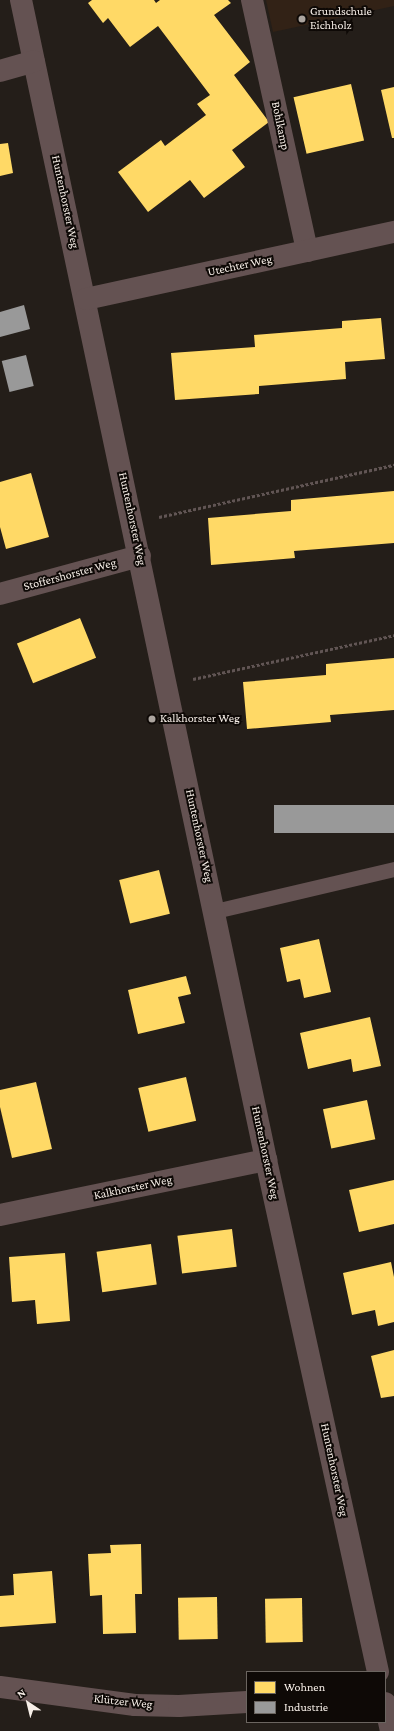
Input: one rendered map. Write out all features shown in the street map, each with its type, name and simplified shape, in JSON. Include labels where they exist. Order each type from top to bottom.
[{"type":"street","name":"Huntenhorster Weg","points":[[21,0],[86,298],[266,1160],[378,1671]]},
{"type":"street","name":"Bohlkamp","points":[[252,0],[307,252]]},
{"type":"street","points":[[0,71],[34,61]]},
{"type":"street","name":"Utechter Weg","points":[[86,298],[307,252],[394,232]]},
{"type":"street","name":"Stoffershorster Weg","points":[[0,594],[140,556]]},
{"type":"street","name":"Kalkhorster Weg","points":[[0,1215],[266,1160]]},
{"type":"street","name":"Klützer Weg","points":[[0,1687],[135,1705],[179,1706],[246,1702]]},
{"type":"street","points":[[386,1708],[391,1731]]},
{"type":"lane","points":[[215,911],[394,870]]},
{"type":"path","points":[[133,523],[394,465]]},
{"type":"path","points":[[167,685],[394,635]]},
{"type":"shaded area","name":"Grundschule Eichholz","points":[[266,0],[394,0],[394,6],[273,32]]},
{"type":"building: Wohnen","points":[[92,0],[154,0],[156,3],[160,0],[228,0],[231,3],[214,15],[250,62],[234,75],[269,122],[232,150],[245,167],[204,198],[190,180],[148,212],[118,172],[161,140],[165,146],[206,115],[197,104],[210,95],[158,26],[130,47],[108,18],[103,23],[88,3]]},
{"type":"building: Wohnen","points":[[351,84],[364,141],[307,154],[294,97]]},
{"type":"building: Wohnen","points":[[394,87],[394,138],[392,138],[381,90]]},
{"type":"building: Wohnen","points":[[8,143],[13,173],[0,176],[0,144]]},
{"type":"building: Wohnen","points":[[381,318],[385,359],[345,362],[346,379],[259,386],[259,394],[175,400],[171,353],[255,347],[254,335],[342,328],[342,321]]},
{"type":"building: Wohnen","points":[[31,473],[49,537],[6,549],[0,527],[0,482]]},
{"type":"building: Wohnen","points":[[394,491],[394,543],[294,551],[295,558],[211,565],[208,518],[291,511],[291,500]]},
{"type":"building: Wohnen","points":[[80,618],[96,658],[33,683],[17,643]]},
{"type":"building: Wohnen","points":[[394,658],[394,710],[330,715],[331,722],[247,729],[243,682],[326,675],[326,664]]},
{"type":"building: Wohnen","points":[[159,870],[170,914],[130,924],[119,880]]},
{"type":"building: Wohnen","points":[[319,939],[331,992],[304,998],[300,979],[287,982],[280,948]]},
{"type":"building: Wohnen","points":[[186,976],[191,994],[178,997],[185,1023],[138,1034],[128,990]]},
{"type":"building: Wohnen","points":[[370,1017],[381,1066],[353,1072],[351,1059],[308,1069],[300,1033]]},
{"type":"building: Wohnen","points":[[186,1077],[196,1121],[148,1132],[138,1088]]},
{"type":"building: Wohnen","points":[[36,1082],[52,1149],[12,1158],[0,1107],[0,1090]]},
{"type":"building: Wohnen","points":[[367,1100],[375,1139],[331,1148],[323,1109]]},
{"type":"building: Wohnen","points":[[394,1180],[394,1224],[359,1232],[349,1190]]},
{"type":"building: Wohnen","points":[[232,1229],[237,1267],[182,1273],[177,1236]]},
{"type":"building: Wohnen","points":[[151,1244],[157,1285],[102,1292],[97,1252]]},
{"type":"building: Wohnen","points":[[65,1253],[70,1321],[37,1324],[35,1300],[12,1302],[9,1257]]},
{"type":"building: Wohnen","points":[[391,1262],[394,1277],[394,1322],[378,1326],[375,1310],[352,1315],[343,1273]]},
{"type":"building: Wohnen","points":[[394,1350],[394,1396],[381,1398],[371,1356]]},
{"type":"building: Wohnen","points":[[141,1544],[142,1594],[135,1594],[136,1633],[103,1634],[102,1595],[90,1596],[88,1554],[111,1553],[110,1545]]},
{"type":"building: Wohnen","points":[[52,1571],[56,1623],[0,1627],[0,1596],[14,1595],[13,1574]]},
{"type":"building: Wohnen","points":[[217,1597],[218,1639],[179,1640],[178,1598]]},
{"type":"building: Wohnen","points":[[302,1598],[303,1642],[266,1643],[265,1599]]},
{"type":"building: Industrie","points":[[24,305],[30,329],[0,337],[0,312]]},
{"type":"building: Industrie","points":[[26,355],[34,386],[9,392],[2,361]]},
{"type":"building: Industrie","points":[[274,805],[394,805],[394,833],[274,833]]},
{"type":"place","name":"Grundschule Eichholz","points":[[302,19]]},
{"type":"place","name":"Kalkhorster Weg","points":[[152,719]]}]
